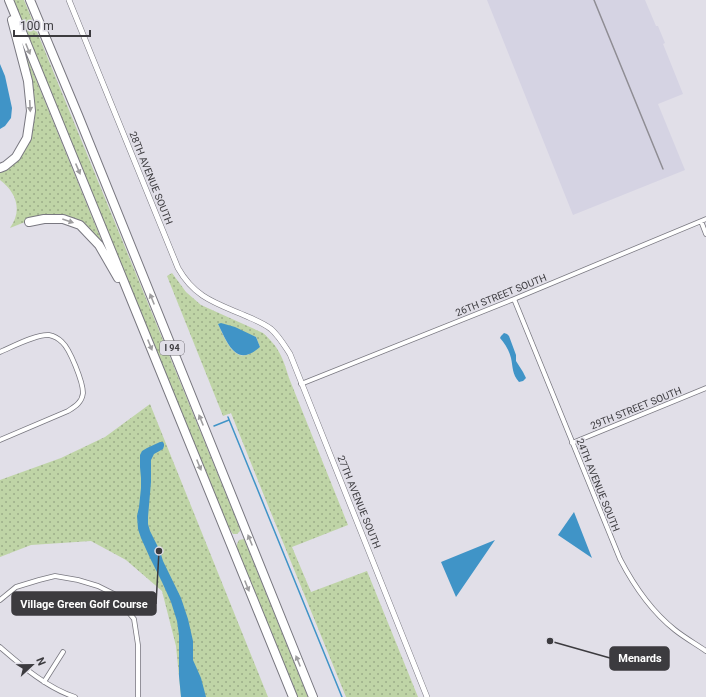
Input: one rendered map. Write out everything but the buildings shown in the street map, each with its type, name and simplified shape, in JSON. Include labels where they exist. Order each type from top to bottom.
[{"type":"highway","points":[[0,168],[16,157],[27,138],[31,111],[28,81],[8,0]]},
{"type":"highway","name":"I 94","points":[[8,0],[136,309],[293,697]]},
{"type":"highway","name":"I 94","points":[[30,0],[78,115],[313,697]]},
{"type":"highway","points":[[29,222],[44,218],[63,219],[80,225],[98,245],[136,309]]},
{"type":"street","name":"28TH AVENUE SOUTH","points":[[69,0],[182,276],[206,299],[261,323]]},
{"type":"street","name":"26TH STREET SOUTH","points":[[301,384],[514,299],[706,219]]},
{"type":"street","points":[[701,221],[706,234]]},
{"type":"street","name":"24TH AVENUE SOUTH","points":[[514,299],[620,560],[644,598],[662,619],[676,631],[706,651]]},
{"type":"street","name":"27TH AVENUE SOUTH","points":[[261,323],[272,330],[290,354],[427,697]]},
{"type":"street","points":[[0,352],[42,335],[57,338],[63,342],[68,349],[82,384],[83,393],[76,406],[68,411],[0,440]]},
{"type":"street","name":"29TH STREET SOUTH","points":[[572,443],[706,388]]},
{"type":"street","points":[[0,600],[16,587],[55,576],[78,580],[98,586],[114,594],[134,619],[138,645],[138,697]]},
{"type":"street","points":[[0,647],[44,682],[75,697]]},
{"type":"street","points":[[44,682],[63,652]]},
{"type":"shaded area","points":[[487,0],[645,0],[665,43],[663,44],[683,94],[658,104],[685,170],[573,215]]},
{"type":"green space","points":[[12,0],[24,0],[239,526],[240,531],[237,534],[233,534],[229,528]]},
{"type":"green space","points":[[25,55],[105,249],[87,227],[76,221],[35,218],[10,228],[16,215],[16,202],[10,190],[0,180],[0,172],[28,143],[35,117],[35,102]]},
{"type":"green space","points":[[172,273],[186,292],[201,305],[263,333],[280,353],[348,525],[292,547],[311,592],[367,571],[418,697],[346,697],[231,413],[223,416],[167,276]],"holes":[[[218,324],[256,337],[260,347],[246,355],[241,355],[232,350]]]},
{"type":"green space","points":[[150,404],[268,697],[181,697],[176,646],[162,591],[126,560],[91,541],[31,545],[0,557],[0,480],[61,458],[105,437]]},
{"type":"green space","points":[[244,539],[308,697],[298,697],[237,549],[239,540]]},
{"type":"water","points":[[0,64],[5,76],[12,108],[11,118],[5,126],[0,129]]},
{"type":"water","points":[[221,323],[235,327],[256,337],[260,347],[252,353],[245,355],[234,351],[229,346],[218,324]]},
{"type":"water","points":[[504,333],[509,336],[516,355],[516,361],[526,378],[523,381],[519,382],[517,379],[509,352],[500,338]]},
{"type":"water","points":[[163,442],[164,444],[163,449],[154,454],[151,460],[148,524],[163,561],[181,598],[193,641],[193,660],[201,678],[206,697],[181,697],[179,676],[179,635],[177,621],[171,602],[138,529],[137,516],[141,488],[140,455],[142,451]]},
{"type":"water","points":[[574,512],[592,558],[558,535]]},
{"type":"water","points":[[495,540],[456,597],[441,562]]},
{"type":"waterway","points":[[228,417],[342,697]]},
{"type":"waterway","points":[[214,426],[229,420]]},
{"type":"railway","points":[[594,0],[663,169]]},
{"type":"place","name":"Village Green Golf Course","points":[[159,551]]},
{"type":"place","name":"Menards","points":[[550,641]]}]
